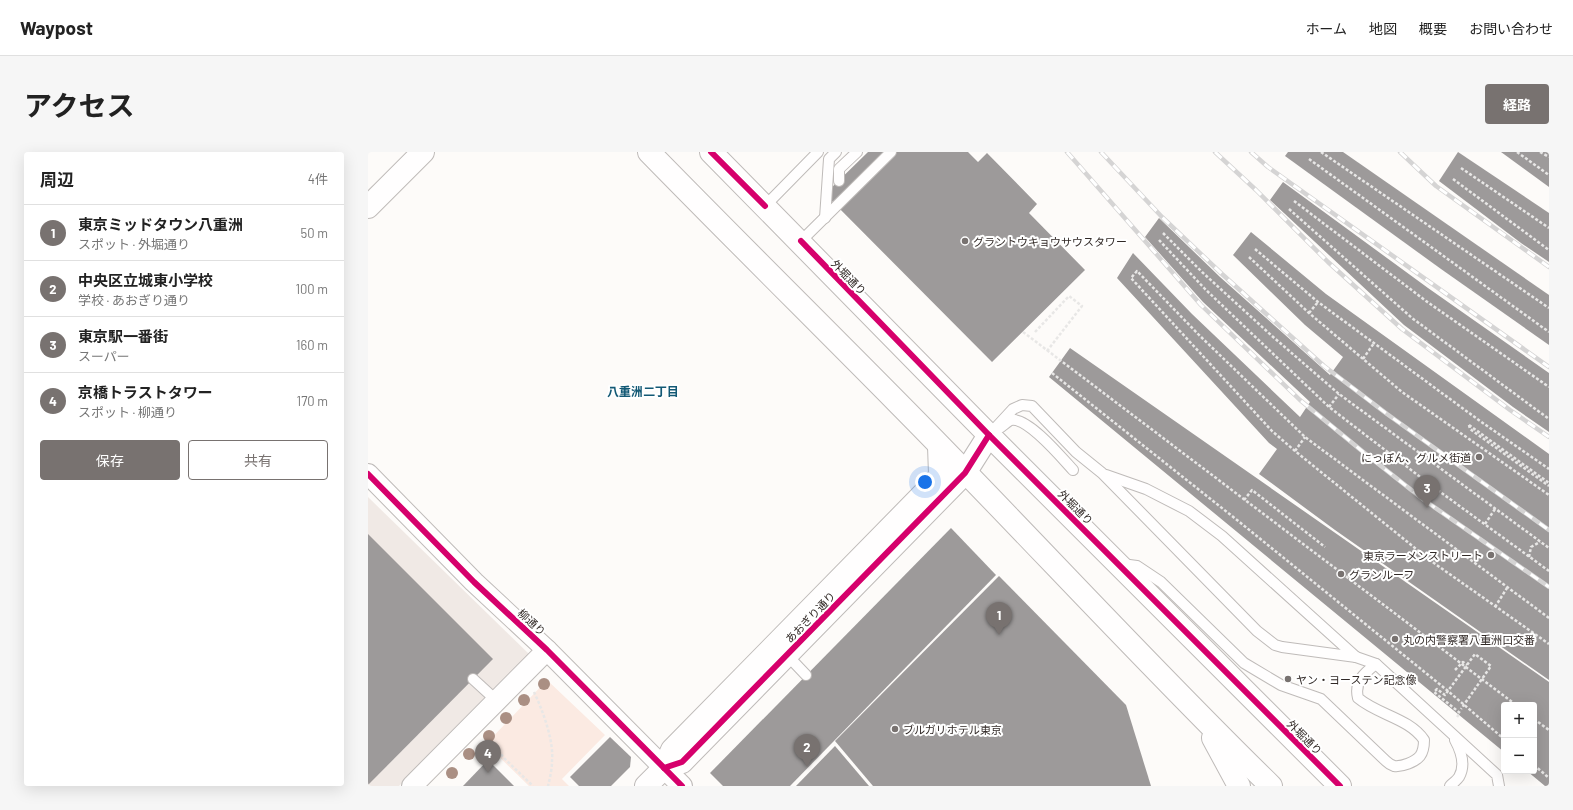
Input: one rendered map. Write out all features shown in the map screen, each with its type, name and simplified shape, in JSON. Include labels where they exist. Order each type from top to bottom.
[{"type":"main road","points":[[368,207],[423,152]]},
{"type":"main road","points":[[649,152],[771,277],[843,346],[1202,718],[1271,786]]},
{"type":"main road","name":"外堀通り","points":[[711,152],[989,435],[1340,786]]},
{"type":"main road","name":"あおぎり通り","points":[[664,768],[682,762],[965,473],[989,435]]},
{"type":"main road","name":"あおぎり通り","points":[[664,768],[672,750],[937,480],[940,474],[939,446]]},
{"type":"main road","points":[[1202,718],[1239,786]]},
{"type":"main road","points":[[646,786],[664,768]]},
{"type":"street","name":"柳通り","points":[[368,474],[474,582],[547,650],[682,786]]},
{"type":"street","points":[[412,786],[547,650]]},
{"type":"lane","points":[[764,206],[818,152]]},
{"type":"lane","points":[[825,218],[829,159],[836,152]]},
{"type":"lane","points":[[839,181],[839,169],[857,152]]},
{"type":"lane","points":[[800,241],[825,218],[890,152]]},
{"type":"lane","points":[[989,435],[1013,409],[1022,405],[1032,406],[1076,452],[1102,473],[1248,624],[1266,639],[1282,648],[1356,657],[1376,664],[1497,775],[1499,786]]},
{"type":"lane","points":[[989,435],[1011,420],[1021,421],[1032,428],[1073,470]]},
{"type":"lane","points":[[1102,473],[1146,489],[1188,511],[1222,536],[1356,657]]},
{"type":"lane","points":[[1118,563],[1137,566],[1161,582],[1244,663],[1281,685],[1321,699],[1386,761],[1393,766],[1400,766],[1412,762],[1420,756],[1424,740],[1413,728],[1370,706],[1358,698],[1357,686],[1359,681],[1366,672],[1376,664]]},
{"type":"lane","points":[[787,655],[806,675]]},
{"type":"lane","points":[[473,678],[497,700]]},
{"type":"lane","points":[[1449,730],[1460,749],[1463,760],[1460,776],[1450,786]]},
{"type":"path","points":[[1320,152],[1549,308]]},
{"type":"path","points":[[1517,152],[1549,175]]},
{"type":"path","points":[[1540,152],[1549,157]]},
{"type":"path","points":[[1309,159],[1549,332]]},
{"type":"path","points":[[1461,168],[1549,228]]},
{"type":"path","points":[[1452,179],[1549,250]]},
{"type":"path","points":[[1294,201],[1426,301],[1549,387]]},
{"type":"path","points":[[1289,208],[1412,318],[1549,419]]},
{"type":"path","points":[[1163,233],[1202,272],[1272,336],[1339,394],[1549,548]]},
{"type":"path","points":[[1158,240],[1205,289],[1330,407],[1432,486],[1549,571]]},
{"type":"path","points":[[1255,249],[1318,302],[1480,421],[1549,469]]},
{"type":"path","points":[[1249,257],[1309,313],[1402,392],[1549,495]]},
{"type":"path","points":[[1549,618],[1305,437],[1199,335],[1137,271],[1131,278],[1272,431],[1431,561],[1549,644]]},
{"type":"path","points":[[1035,332],[1069,296],[1082,306],[1047,351]]},
{"type":"path","points":[[1309,313],[1318,302]]},
{"type":"path","points":[[1023,332],[1512,702]]},
{"type":"path","points":[[1362,359],[1374,343]]},
{"type":"path","points":[[1052,373],[1237,520],[1448,691],[1503,738]]},
{"type":"path","points":[[1330,407],[1339,394]]},
{"type":"path","points":[[1549,483],[1469,425],[1470,429],[1549,486]]},
{"type":"path","points":[[1295,451],[1305,437]]},
{"type":"path","points":[[1244,500],[1252,490],[1325,546]]},
{"type":"path","points":[[1485,524],[1495,509]]},
{"type":"path","points":[[1529,557],[1531,547],[1540,542]]},
{"type":"path","points":[[1495,606],[1507,588]]},
{"type":"path","points":[[1457,717],[1460,713],[1434,692],[1437,689],[1445,695],[1475,654],[1491,666],[1460,708]]},
{"type":"path","points":[[1460,663],[1455,670],[1463,662],[1466,665]]},
{"type":"path","points":[[524,672],[539,701],[549,734],[552,760],[548,786]]},
{"type":"path","points":[[1537,720],[1549,730]]},
{"type":"path","points":[[475,723],[505,759],[533,786]]},
{"type":"path","points":[[1537,768],[1549,778]]},
{"type":"shaded area","points":[[368,497],[529,654],[399,786],[368,786]]},
{"type":"shaded area","points":[[547,680],[605,735],[562,779],[569,786],[529,786],[486,744]]},
{"type":"building","name":"グラントウキョウサウスタワー","points":[[868,152],[968,152],[978,162],[987,153],[1037,204],[1029,213],[1085,270],[992,362],[825,194]]},
{"type":"building","points":[[1288,152],[1343,152],[1549,295],[1549,345],[1285,156]]},
{"type":"building","points":[[1458,152],[1549,213],[1549,262],[1521,243],[1439,181]]},
{"type":"building","points":[[1501,152],[1549,152],[1549,187]]},
{"type":"building","points":[[1283,182],[1428,288],[1549,373],[1549,432],[1513,407],[1404,325],[1270,200]]},
{"type":"building","points":[[1159,218],[1220,277],[1330,375],[1343,357],[1305,325],[1233,255],[1251,232],[1326,294],[1549,454],[1549,680],[1335,530],[1259,474],[1277,449],[1269,443],[1117,278],[1133,253],[1192,314],[1300,417],[1310,402],[1203,302],[1145,237]]},
{"type":"building","name":"グランルーフ","points":[[1070,348],[1549,682],[1549,786],[1545,786],[1531,774],[1537,774],[1537,702],[1501,702],[1501,750],[1049,377]]},
{"type":"building","points":[[951,528],[996,575],[790,786],[723,786],[710,773]]},
{"type":"building","points":[[368,534],[493,659],[368,785]]},
{"type":"building","points":[[999,576],[1126,705],[1151,786],[873,786],[835,741]]},
{"type":"building","points":[[610,737],[631,757],[630,767],[611,786],[579,786],[570,777]]},
{"type":"building","points":[[835,746],[869,786],[796,786]]},
{"type":"building","points":[[488,760],[514,786],[463,786]]},
{"type":"railway","points":[[1067,152],[1201,305],[1300,400],[1424,500],[1549,587]]},
{"type":"railway","points":[[1101,152],[1162,217],[1222,274],[1324,366],[1387,414],[1549,530]]},
{"type":"railway","points":[[1215,152],[1256,190],[1328,262],[1402,329],[1510,410],[1549,437]]},
{"type":"railway","points":[[1251,152],[1268,167],[1549,367]]},
{"type":"railway","points":[[1400,152],[1436,186],[1549,267]]},
{"type":"cycle path","points":[[711,152],[765,206]]},
{"type":"cycle path","points":[[801,241],[989,435],[1340,786]]},
{"type":"cycle path","points":[[664,768],[682,762],[965,473],[989,435]]},
{"type":"cycle path","points":[[368,474],[474,582],[547,650],[682,786]]},
{"type":"place","name":"グラントウキョウサウスタワー","points":[[965,241]]},
{"type":"place","name":"にっぽん、グルメ街道","points":[[1479,457]]},
{"type":"place","name":"東京駅一番街","points":[[1427,508]]},
{"type":"place","name":"東京ラーメンストリート","points":[[1491,555]]},
{"type":"place","name":"グランルーフ","points":[[1341,574]]},
{"type":"place","name":"東京ミッドタウン八重洲","points":[[999,635]]},
{"type":"place","name":"丸の内警察署八重洲口交番","points":[[1395,639]]},
{"type":"place","name":"ヤン・ヨーステン記念像","points":[[1288,679]]},
{"type":"place","name":"ブルガリホテル東京","points":[[895,729]]},
{"type":"place","name":"中央区立城東小学校","points":[[807,767]]},
{"type":"place","name":"京橋トラストタワー","points":[[488,773]]},
{"type":"district","name":"八重洲二丁目","points":[[643,391]]}]
